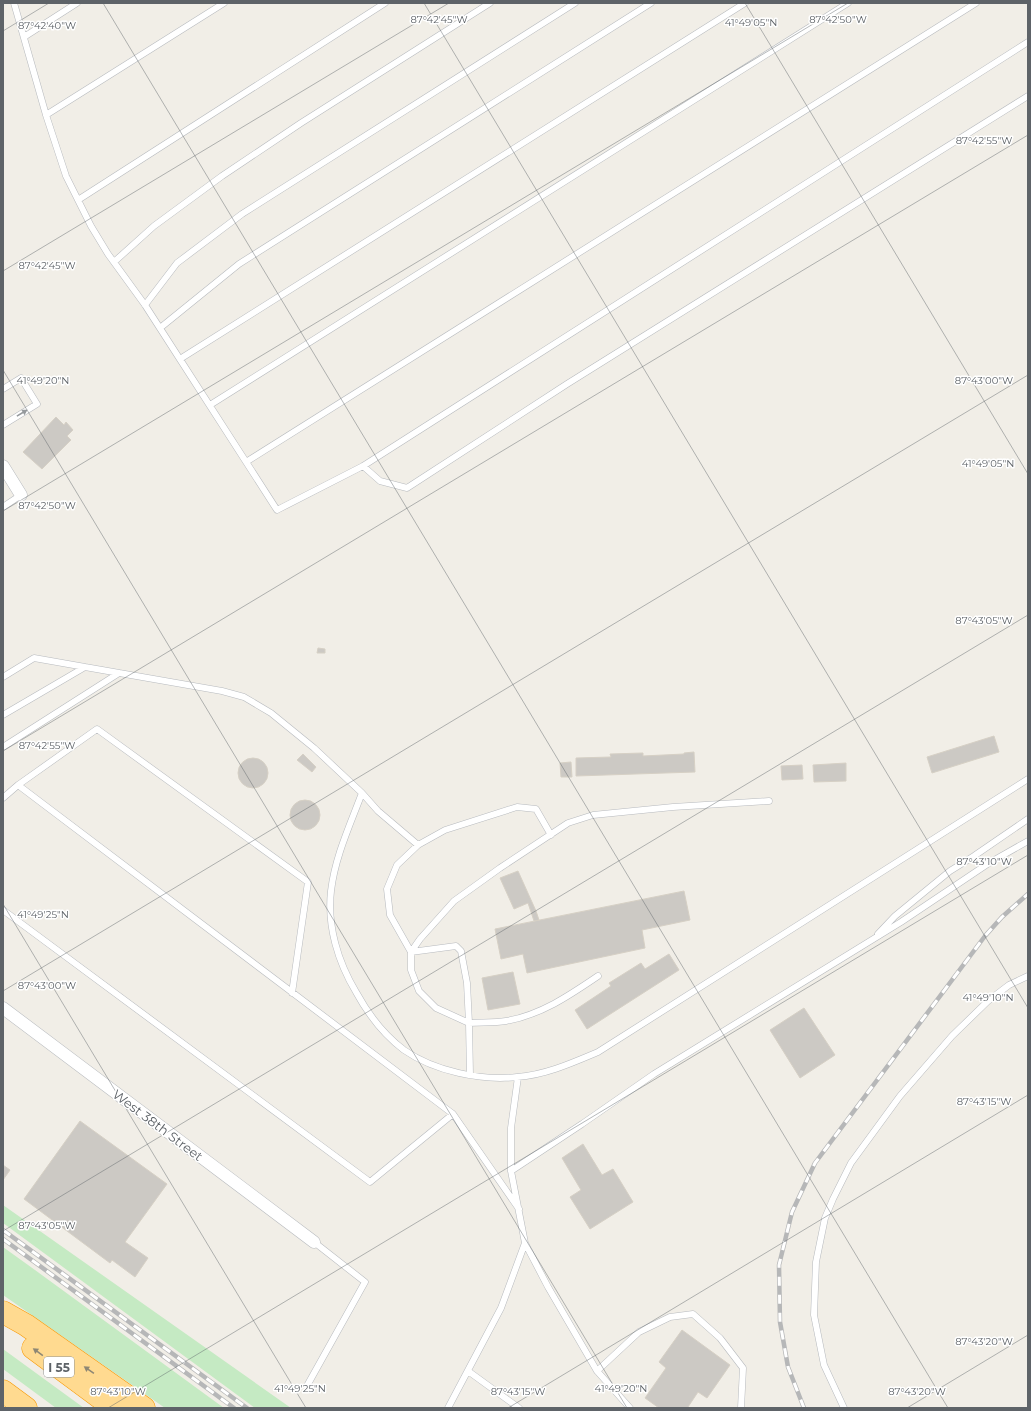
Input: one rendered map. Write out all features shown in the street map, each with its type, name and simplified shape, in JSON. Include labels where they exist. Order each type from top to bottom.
[{"type":"highway","points":[[3,1312],[26,1325],[144,1408]]},
{"type":"highway","name":"I 55","points":[[3,1326],[114,1408]]},
{"type":"highway","points":[[3,1391],[26,1408]]},
{"type":"street","points":[[3,466],[21,495]]},
{"type":"street","name":"West 38th Street","points":[[3,1008],[314,1242]]},
{"type":"lane","points":[[14,3],[46,114],[66,176],[91,226],[114,262],[145,305],[277,510],[363,466],[1028,42]]},
{"type":"lane","points":[[24,37],[77,3]]},
{"type":"lane","points":[[46,114],[224,3]]},
{"type":"lane","points":[[78,200],[385,3]]},
{"type":"lane","points":[[114,262],[154,226],[222,176],[301,123],[490,3]]},
{"type":"lane","points":[[145,305],[177,263],[242,214],[575,3]]},
{"type":"lane","points":[[160,328],[239,264],[651,3]]},
{"type":"lane","points":[[180,359],[745,3]]},
{"type":"lane","points":[[210,405],[848,3]]},
{"type":"lane","points":[[246,462],[976,3]]},
{"type":"lane","points":[[363,466],[380,482],[408,488],[567,384],[1028,96]]},
{"type":"lane","points":[[3,389],[21,378],[37,404],[4,422]]},
{"type":"lane","points":[[3,507],[21,495]]},
{"type":"lane","points":[[3,677],[34,658],[222,691],[244,697],[271,713],[314,748],[362,793],[378,811],[418,845]]},
{"type":"lane","points":[[4,712],[85,667]]},
{"type":"lane","points":[[3,747],[119,673]]},
{"type":"lane","points":[[3,798],[18,785],[97,729],[308,882],[292,993]]},
{"type":"lane","points":[[362,793],[335,867],[331,892],[331,915],[334,939],[348,980],[360,1001],[373,1018],[389,1037],[404,1050],[445,1070],[493,1078],[518,1077],[545,1072],[598,1052],[1028,779]]},
{"type":"lane","points":[[18,785],[453,1114],[519,1209]]},
{"type":"lane","points":[[411,952],[420,938],[454,901],[500,868],[568,823],[593,814],[769,801]]},
{"type":"lane","points":[[551,835],[536,808],[518,807],[445,830],[418,845],[397,865],[387,889],[390,915],[411,952],[411,970],[418,991],[436,1008],[469,1023],[506,1022],[528,1016],[559,1002],[598,976]]},
{"type":"lane","points":[[872,940],[895,916],[950,871],[1028,819]]},
{"type":"lane","points":[[511,1171],[654,1074],[902,922],[989,863],[1028,841]]},
{"type":"lane","points":[[3,910],[370,1182],[453,1114]]},
{"type":"lane","points":[[411,952],[456,946],[461,951],[467,983],[470,1075]]},
{"type":"lane","points":[[844,1408],[824,1364],[814,1315],[816,1262],[825,1218],[833,1198],[851,1163],[900,1096],[942,1048],[988,1001],[1009,985],[1028,976]]},
{"type":"lane","points":[[518,1077],[511,1128],[511,1171],[525,1243],[548,1287],[597,1371],[630,1408]]},
{"type":"lane","points":[[308,1384],[365,1282],[314,1242]]},
{"type":"lane","points":[[448,1408],[501,1308],[525,1243]]},
{"type":"lane","points":[[597,1371],[638,1332],[670,1317],[693,1314],[720,1338],[743,1368],[741,1408]]},
{"type":"lane","points":[[468,1371],[519,1408]]},
{"type":"green space","points":[[3,1205],[291,1408],[255,1408],[3,1223]]},
{"type":"green space","points":[[3,1247],[224,1408],[165,1408],[3,1295]]},
{"type":"green space","points":[[3,1349],[84,1408],[56,1408],[3,1369]]},
{"type":"building","points":[[56,417],[64,425],[66,422],[73,430],[67,436],[71,440],[42,469],[23,452]]},
{"type":"building","points":[[318,648],[325,649],[325,653],[317,653]]},
{"type":"building","points":[[994,736],[999,752],[932,773],[927,757]]},
{"type":"building","points":[[694,752],[695,772],[576,776],[576,758],[611,757],[610,754],[643,753],[643,756],[684,754]]},
{"type":"building","points":[[303,754],[316,767],[312,772],[297,760]]},
{"type":"building","points":[[253,758],[264,762],[268,773],[264,784],[253,788],[242,784],[238,773],[242,762]]},
{"type":"building","points":[[571,762],[572,777],[561,777],[560,763]]},
{"type":"building","points":[[846,763],[846,781],[814,782],[813,765]]},
{"type":"building","points":[[802,765],[803,779],[782,780],[781,766]]},
{"type":"building","points":[[305,800],[316,804],[320,815],[316,826],[305,830],[294,826],[290,815],[294,804]]},
{"type":"building","points":[[518,871],[539,920],[534,921],[528,903],[514,909],[500,878]]},
{"type":"building","points":[[684,891],[690,920],[642,930],[645,948],[527,973],[523,954],[501,959],[495,929]]},
{"type":"building","points":[[669,954],[679,970],[587,1029],[575,1010],[611,986],[609,983],[641,963],[645,969]]},
{"type":"building","points":[[513,972],[520,1004],[488,1010],[482,978]]},
{"type":"building","points":[[804,1008],[835,1055],[800,1078],[770,1030]]},
{"type":"building","points":[[80,1121],[167,1184],[125,1242],[148,1258],[135,1277],[112,1260],[110,1263],[24,1199]]},
{"type":"building","points":[[583,1144],[602,1175],[613,1169],[633,1202],[590,1229],[570,1197],[581,1190],[562,1158]]},
{"type":"building","points":[[3,1165],[10,1170],[3,1180]]},
{"type":"building","points":[[682,1330],[730,1365],[707,1398],[698,1392],[688,1407],[689,1408],[659,1408],[645,1398],[666,1368],[659,1362]]},
{"type":"railway","points":[[804,1408],[788,1367],[780,1322],[779,1265],[792,1212],[815,1163],[985,936],[1002,917],[1028,894]]},
{"type":"railway","points":[[3,1230],[247,1408]]},
{"type":"railway","points":[[3,1239],[234,1408]]}]
